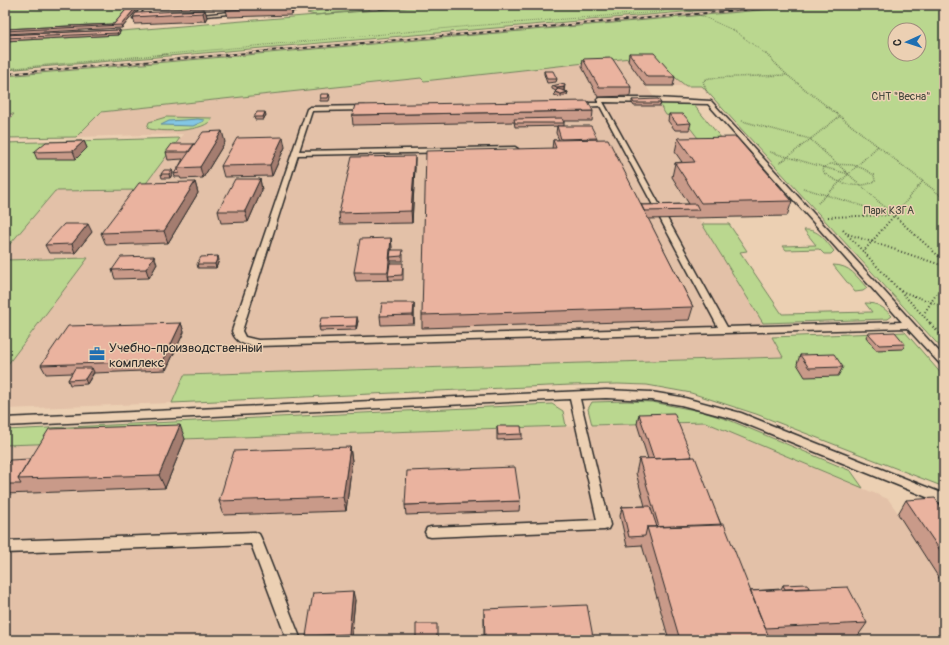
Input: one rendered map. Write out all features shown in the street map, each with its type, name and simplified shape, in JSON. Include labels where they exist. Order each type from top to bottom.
[{"type":"lane","points":[[141,18],[134,18],[145,5]]},
{"type":"lane","points":[[279,10],[302,9],[299,5]]},
{"type":"lane","points":[[186,16],[242,12]]},
{"type":"lane","points":[[724,330],[600,100],[709,102],[944,363]]},
{"type":"lane","points":[[570,105],[602,104]]},
{"type":"lane","points":[[373,108],[310,109],[237,332],[238,337],[242,340],[258,343],[910,325]]},
{"type":"lane","points":[[296,153],[515,149]]},
{"type":"lane","points":[[5,422],[606,394],[651,396],[710,408],[760,425],[944,498]]},
{"type":"lane","points":[[431,532],[604,525],[574,396]]},
{"type":"lane","points":[[5,547],[255,538],[294,640]]},
{"type":"path","points":[[5,69],[479,25],[660,12],[669,9],[665,5]]},
{"type":"path","points":[[674,5],[721,24],[760,48],[787,75],[944,198]]},
{"type":"path","points":[[709,102],[703,81],[705,79],[787,75]]},
{"type":"path","points":[[780,163],[840,116]]},
{"type":"path","points":[[740,120],[810,139],[944,261]]},
{"type":"path","points":[[818,203],[878,146]]},
{"type":"path","points":[[769,151],[849,174]]},
{"type":"path","points":[[837,164],[857,166],[870,172],[876,178],[873,183],[861,185],[840,182],[824,173],[822,170],[824,167],[837,164]]},
{"type":"path","points":[[863,252],[923,181]]},
{"type":"path","points":[[803,188],[894,215]]},
{"type":"path","points":[[813,217],[894,215]]},
{"type":"path","points":[[846,233],[944,266]]},
{"type":"path","points":[[923,315],[944,282]]},
{"type":"path","points":[[900,291],[944,306]]},
{"type":"shaded area","points":[[648,56],[686,86],[646,86],[666,114],[684,120],[708,151],[698,218],[784,357],[184,375],[172,403],[5,409],[5,368],[88,258],[5,260],[5,250],[55,191],[141,190],[183,134],[76,137],[101,112],[421,77],[424,81]]},
{"type":"shaded area","points":[[705,422],[888,499],[898,513],[944,540],[944,640],[5,640],[5,445]]},
{"type":"green space","points":[[5,5],[133,5],[115,27],[5,32]]},
{"type":"green space","points":[[438,5],[765,5],[5,70],[5,41],[118,35],[121,31]]},
{"type":"green space","points":[[819,5],[944,5],[944,351],[702,86],[686,86],[648,56],[424,81],[421,78],[101,112],[76,137],[5,138],[5,124],[14,114],[5,114],[5,76]]},
{"type":"green space","points":[[361,7],[372,8],[367,10],[315,15],[307,13],[320,10]]},
{"type":"green space","points":[[658,102],[693,104],[732,151],[708,151],[684,120],[666,115]]},
{"type":"green space","points":[[166,117],[212,118],[209,123],[193,129],[161,131],[147,128],[149,122]]},
{"type":"green space","points":[[180,138],[141,190],[55,191],[5,250],[5,143]]},
{"type":"green space","points":[[702,224],[729,224],[747,251],[740,252],[782,314],[872,312],[865,303],[880,306],[892,316],[888,319],[763,323]]},
{"type":"green space","points":[[804,230],[818,233],[825,239],[834,251],[831,254],[824,254],[819,249],[786,250],[783,246],[816,245]]},
{"type":"green space","points":[[88,258],[5,368],[5,260]]},
{"type":"green space","points":[[833,265],[839,265],[848,269],[856,275],[867,288],[863,291],[855,292]]},
{"type":"green space","points":[[905,332],[944,377],[944,487],[756,414],[691,393],[647,385],[571,385],[172,403],[184,375],[783,357],[772,337]]},
{"type":"green space","points":[[592,402],[652,402],[700,411],[729,420],[851,471],[863,488],[705,422],[592,425],[588,409]]},
{"type":"green space","points":[[552,404],[563,411],[566,426],[5,445],[5,430]]},
{"type":"water","points":[[198,119],[204,121],[193,126],[161,125],[169,121]]},
{"type":"building","points":[[130,5],[138,5],[121,25],[5,31],[5,29],[114,24]]},
{"type":"building","points":[[291,5],[291,7],[226,10],[227,7]]},
{"type":"building","points":[[205,10],[203,13],[133,17],[136,13]]},
{"type":"building","points":[[120,30],[117,33],[5,38],[5,35]]},
{"type":"building","points":[[629,53],[654,53],[675,77],[647,77]]},
{"type":"building","points":[[612,58],[631,87],[599,87],[583,59]]},
{"type":"building","points":[[544,71],[553,71],[557,79],[547,79]]},
{"type":"building","points":[[560,84],[565,85],[564,87],[557,88],[552,86]]},
{"type":"building","points":[[558,89],[568,92],[561,94],[555,92]]},
{"type":"building","points":[[321,94],[329,94],[328,98],[320,98]]},
{"type":"building","points":[[658,99],[661,103],[634,103],[632,100]]},
{"type":"building","points":[[588,101],[593,111],[352,115],[355,105]]},
{"type":"building","points":[[257,112],[265,112],[263,117],[254,117]]},
{"type":"building","points":[[669,114],[683,114],[691,123],[677,124]]},
{"type":"building","points":[[562,118],[564,123],[515,123],[514,119]]},
{"type":"building","points":[[557,126],[591,126],[597,138],[561,139]]},
{"type":"building","points":[[222,131],[200,167],[178,168],[203,132]]},
{"type":"building","points":[[283,137],[270,165],[221,166],[237,138]]},
{"type":"building","points":[[736,137],[792,201],[701,203],[675,163],[695,162],[678,138]]},
{"type":"building","points":[[608,139],[693,307],[422,315],[426,151],[556,148],[553,140]]},
{"type":"building","points":[[84,141],[73,151],[34,152],[46,142]]},
{"type":"building","points":[[172,144],[194,144],[188,152],[166,152]]},
{"type":"building","points":[[415,156],[411,211],[339,213],[352,157]]},
{"type":"building","points":[[177,169],[179,173],[174,174]]},
{"type":"building","points":[[164,170],[172,170],[169,174],[161,174]]},
{"type":"building","points":[[235,179],[260,179],[245,211],[218,211]]},
{"type":"building","points":[[195,182],[164,231],[101,233],[139,183]]},
{"type":"building","points":[[696,204],[699,210],[644,211],[641,205]]},
{"type":"building","points":[[64,224],[88,224],[72,244],[45,245]]},
{"type":"building","points":[[391,238],[388,272],[354,272],[360,239]]},
{"type":"building","points":[[391,250],[403,250],[402,256],[390,257]]},
{"type":"building","points":[[154,256],[146,269],[112,270],[121,257]]},
{"type":"building","points":[[218,256],[215,264],[197,264],[201,257]]},
{"type":"building","points":[[390,263],[403,263],[402,275],[388,276]]},
{"type":"building","points":[[382,303],[414,303],[413,315],[380,316]]},
{"type":"building","points":[[357,317],[356,326],[319,327],[321,318]]},
{"type":"building","points":[[181,323],[163,361],[41,365],[68,326]]},
{"type":"building","points":[[895,332],[905,344],[879,345],[868,333]]},
{"type":"building","points":[[834,354],[843,367],[809,368],[800,355]]},
{"type":"building","points":[[75,368],[92,368],[85,379],[68,380]]},
{"type":"building","points":[[674,413],[692,457],[654,459],[639,414]]},
{"type":"building","points":[[180,425],[159,475],[18,479],[49,429]]},
{"type":"building","points":[[497,426],[521,426],[522,434],[498,435]]},
{"type":"building","points":[[350,447],[343,497],[219,501],[234,451]]},
{"type":"building","points":[[695,457],[721,525],[659,527],[639,459]]},
{"type":"building","points":[[30,459],[18,479],[21,484],[5,484],[5,468],[10,460]]},
{"type":"building","points":[[515,467],[520,501],[405,505],[407,471]]},
{"type":"building","points":[[935,498],[944,511],[944,556],[906,500]]},
{"type":"building","points":[[650,506],[657,527],[647,527],[645,536],[629,537],[622,507]]},
{"type":"building","points":[[724,524],[770,640],[680,640],[647,527]]},
{"type":"building","points":[[807,584],[809,588],[785,589],[783,585]]},
{"type":"building","points":[[848,587],[867,623],[765,628],[750,591]]},
{"type":"building","points":[[353,591],[349,634],[306,636],[313,593]]},
{"type":"building","points":[[587,605],[593,637],[531,640],[485,640],[484,609]]},
{"type":"building","points":[[416,624],[437,624],[437,640],[416,640]]},
{"type":"railway","points":[[5,74],[799,5]]},
{"type":"place","name":"Учебно-производственный комплекс","points":[[97,354]]},
{"type":"park label","name":"СНТ \"Весна\"","points":[[901,96]]},
{"type":"park label","name":"Парк КЗГА","points":[[889,210]]}]
